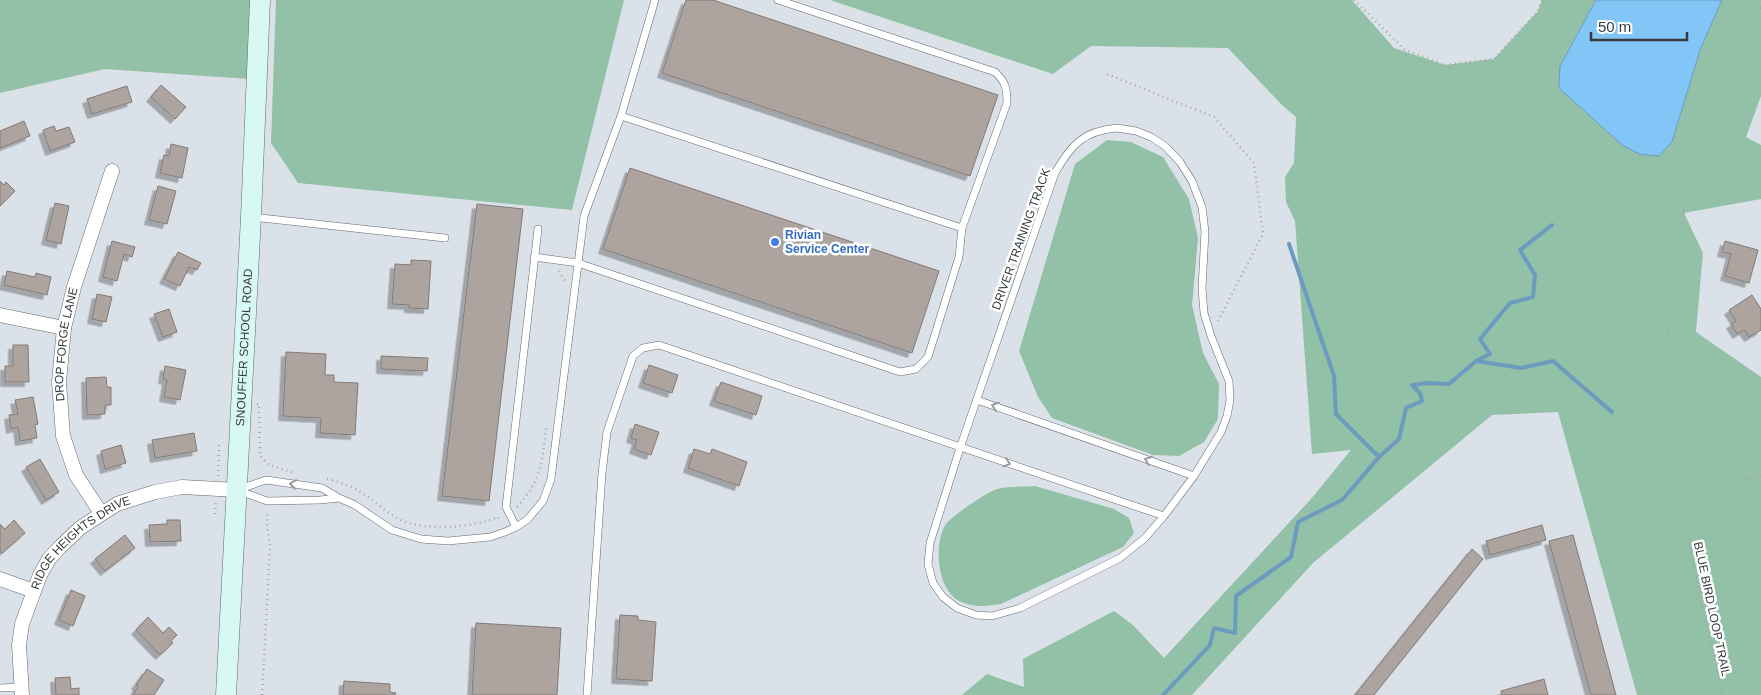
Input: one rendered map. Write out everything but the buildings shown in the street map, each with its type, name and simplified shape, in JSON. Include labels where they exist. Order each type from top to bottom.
[{"type":"main road","name":"SNOUFFER SCHOOL ROAD","points":[[226,695],[251,217],[260,0]]},
{"type":"street","name":"DROP FORGE LANE","points":[[102,513],[76,475],[63,436],[59,382],[64,328],[74,287],[112,172]]},
{"type":"street","points":[[0,315],[64,328]]},
{"type":"street","name":"RIDGE HEIGHTS DRIVE","points":[[22,691],[19,645],[22,624],[34,591],[49,559],[60,546],[80,528],[117,504],[155,492],[182,487],[237,490]]},
{"type":"street","points":[[0,579],[34,591]]},
{"type":"lane","points":[[237,490],[266,480],[322,488],[355,505],[392,530],[421,539],[448,541],[490,537],[516,527],[527,520],[543,501],[551,479],[584,216],[621,116],[655,0]]},
{"type":"lane","points":[[534,257],[578,263],[900,372],[916,369],[928,357],[959,257],[962,228],[1007,103],[1007,90],[1004,80],[995,72],[778,0]]},
{"type":"lane","points":[[621,116],[962,228]]},
{"type":"lane","name":"DRIVER TRAINING TRACK","points":[[1117,128],[1136,131],[1152,137],[1165,146],[1180,162],[1192,181],[1202,207],[1205,232],[1202,288],[1204,313],[1210,336],[1228,381],[1230,400],[1227,416],[1221,432],[1194,476],[1164,516],[1144,538],[1120,558],[1020,608],[992,616],[976,616],[958,608],[943,597],[933,583],[928,564],[930,543],[960,448],[1055,173],[1068,150],[1083,138],[1101,129],[1117,128]]},
{"type":"lane","points":[[251,217],[445,238]]},
{"type":"lane","points":[[516,527],[506,507],[538,229]]},
{"type":"lane","points":[[587,695],[602,474],[607,432],[633,356],[642,348],[659,345],[1164,516]]},
{"type":"lane","points":[[977,400],[1194,476]]},
{"type":"lane","points":[[237,490],[267,501],[339,498]]},
{"type":"lane","points":[[0,688],[22,691]]},
{"type":"path","points":[[1004,0],[1049,12],[1136,21],[1147,0]]},
{"type":"path","points":[[1275,0],[1292,23],[1307,0]]},
{"type":"path","points":[[1354,0],[1405,50],[1445,65],[1522,102],[1559,123],[1624,188],[1645,200],[1670,210],[1684,213]]},
{"type":"path","points":[[1445,65],[1494,59],[1538,11],[1542,0]]},
{"type":"path","points":[[1745,480],[1724,424],[1700,395],[1677,358],[1661,309],[1663,275],[1684,213],[1679,164],[1713,76],[1748,13],[1761,8]]},
{"type":"path","points":[[1107,74],[1214,117],[1254,163],[1263,234],[1210,336]]},
{"type":"path","points":[[553,269],[562,273],[565,283]]},
{"type":"path","points":[[252,404],[259,404],[260,456],[270,465],[301,474]]},
{"type":"path","points":[[323,478],[356,490],[397,518],[421,526],[432,527],[484,523],[498,517],[499,520],[509,514],[527,497],[536,481],[540,470],[547,420]]},
{"type":"path","points":[[218,476],[219,446]]},
{"type":"path","name":"BLUE BIRD LOOP TRAIL","points":[[1722,695],[1688,537],[1732,484],[1761,475]]},
{"type":"path","points":[[216,501],[216,514]]},
{"type":"path","points":[[262,695],[270,549],[266,520],[268,514]]},
{"type":"path","points":[[260,520],[266,520]]},
{"type":"green space","points":[[0,0],[250,0],[248,79],[105,69],[0,93]]},
{"type":"green space","points":[[276,0],[624,0],[572,210],[298,183],[271,143]]},
{"type":"green space","points":[[830,0],[1352,0],[1394,48],[1445,65],[1494,59],[1538,11],[1542,0],[1596,0],[1560,66],[1672,142],[1700,50],[1722,0],[1761,0],[1761,96],[1746,137],[1761,145],[1761,199],[1684,213],[1703,253],[1696,332],[1761,377],[1761,695],[1637,695],[1558,412],[1492,415],[1313,563],[1192,695],[962,695],[987,674],[1024,687],[1023,659],[1114,611],[1133,625],[1164,658],[1311,499],[1351,450],[1312,454],[1295,221],[1286,202],[1285,177],[1294,163],[1296,117],[1282,105],[1228,48],[1091,46],[1053,74]]},
{"type":"green space","points":[[1107,140],[1131,142],[1163,157],[1189,199],[1198,238],[1192,305],[1203,353],[1219,384],[1218,419],[1204,442],[1179,456],[1153,455],[1052,418],[1038,397],[1019,351],[1075,164]]},
{"type":"green space","points":[[1035,486],[1114,509],[1129,518],[1134,533],[1123,547],[1001,604],[974,606],[959,601],[946,587],[939,566],[939,543],[946,524],[962,510],[992,491],[1006,487]]},
{"type":"water","points":[[1596,0],[1722,0],[1700,50],[1672,142],[1659,156],[1639,154],[1622,145],[1559,88],[1560,66]]},
{"type":"waterway","points":[[1478,360],[1490,354],[1480,339],[1510,303],[1533,297],[1535,275],[1520,250],[1552,225]]},
{"type":"waterway","points":[[1289,244],[1334,376],[1336,414],[1379,457]]},
{"type":"waterway","points":[[1163,695],[1210,645],[1214,628],[1235,633],[1236,596],[1291,557],[1298,522],[1342,500],[1379,457],[1399,439],[1406,408],[1422,401],[1420,393],[1412,385],[1427,383],[1449,384],[1476,361],[1521,368],[1553,361],[1612,412]]},
{"type":"place","name":"Rivian Service Center","points":[[775,242]]}]
